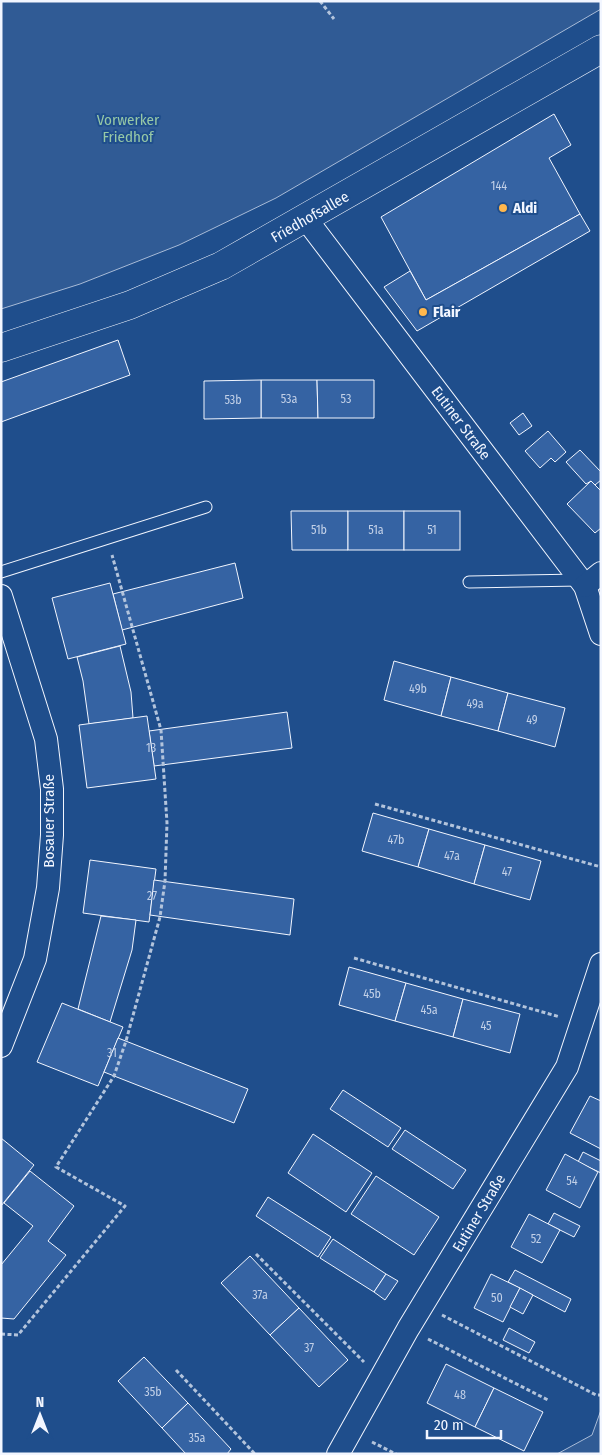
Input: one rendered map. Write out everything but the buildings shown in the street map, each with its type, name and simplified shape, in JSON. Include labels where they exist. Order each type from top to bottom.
[{"type":"street","name":"Friedhofsallee","points":[[1,348],[130,305],[221,266],[306,219],[601,48]]},
{"type":"street","name":"Eutiner Straße","points":[[306,219],[589,580],[601,634]]},
{"type":"street","name":"Bosauer Straße","points":[[1,596],[46,739],[52,789],[52,835],[48,888],[35,959],[1,1046]]},
{"type":"street","name":"Eutiner Straße","points":[[338,1454],[408,1329],[567,1067],[601,964]]},
{"type":"lane","points":[[1,572],[206,507]]},
{"type":"lane","points":[[469,582],[589,580]]},
{"type":"path","points":[[320,1],[334,19]]},
{"type":"path","points":[[1,1334],[18,1335],[125,1206],[56,1166],[114,1076],[126,1041],[160,917],[165,881],[167,823],[165,765],[161,730],[107,539]]},
{"type":"path","points":[[375,804],[601,867]]},
{"type":"path","points":[[354,958],[582,1024]]},
{"type":"path","points":[[256,1254],[380,1378]]},
{"type":"path","points":[[423,1306],[596,1395],[601,1395]]},
{"type":"path","points":[[408,1329],[548,1400]]},
{"type":"path","points":[[176,1370],[255,1454]]},
{"type":"green space","name":"Vorwerker Friedhof","points":[[1,1],[601,1],[601,9],[276,198],[179,245],[80,284],[1,309]]},
{"type":"green space","points":[[601,1410],[601,1454],[557,1454],[592,1435]]},
{"type":"place","name":"Aldi","points":[[503,208]]},
{"type":"place","name":"Flair","points":[[423,312]]}]
